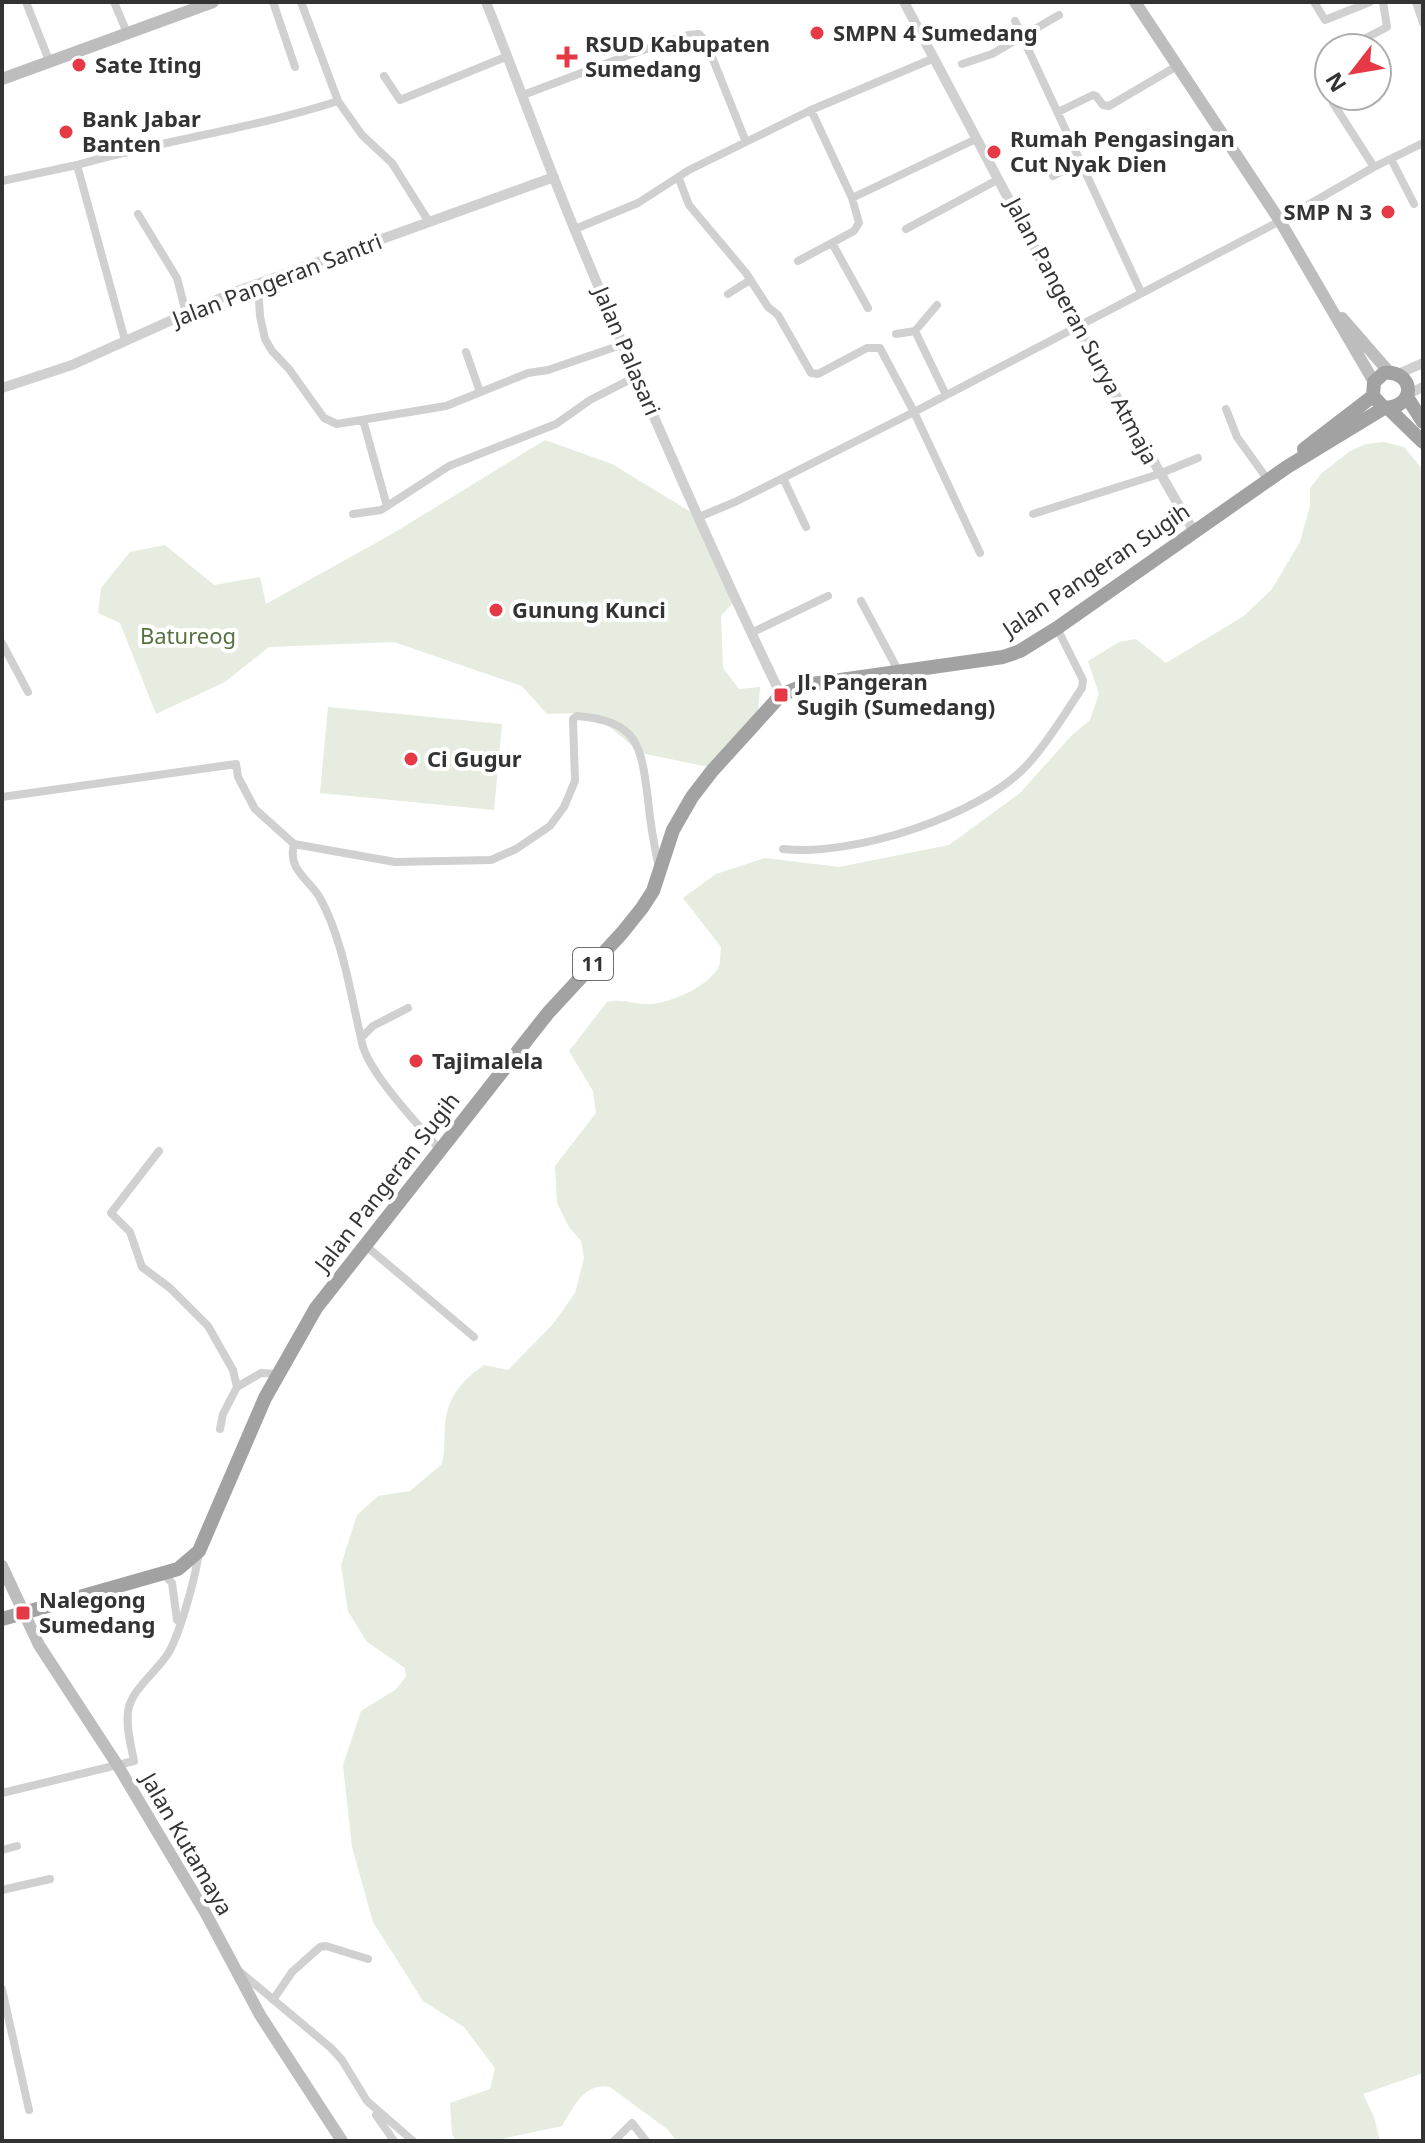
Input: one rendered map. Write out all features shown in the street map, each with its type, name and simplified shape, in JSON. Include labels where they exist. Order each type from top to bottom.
[{"type":"highway","points":[[1287,467],[1374,389],[1380,375],[1393,373],[1406,382],[1407,396],[1423,422]]},
{"type":"highway","points":[[1374,389],[1386,408],[1423,442]]},
{"type":"highway","points":[[1287,467],[1386,408],[1397,407],[1407,396]]},
{"type":"highway","name":"Jalan Pangeran Sugih","points":[[199,1551],[277,1374],[316,1308],[548,1013],[636,916],[653,891],[673,830],[692,797],[781,695],[805,685],[1003,657],[1020,651],[1287,467]]},
{"type":"highway","points":[[2,1619],[163,1573],[184,1565],[199,1551]]},
{"type":"main road","points":[[2,79],[213,2]]},
{"type":"main road","points":[[1135,2],[1280,221],[1374,389]]},
{"type":"main road","points":[[1322,294],[1393,373]]},
{"type":"main road","name":"Jalan Kutamaya","points":[[2,1566],[23,1613],[56,1672],[118,1766],[205,1912],[260,2015],[342,2141]]},
{"type":"street","points":[[26,2],[50,63]]},
{"type":"street","points":[[114,2],[128,35]]},
{"type":"street","points":[[273,2],[295,67]]},
{"type":"street","points":[[301,2],[338,101],[362,135],[392,163],[429,222]]},
{"type":"street","name":"Jalan Palasari","points":[[486,2],[554,177],[637,376],[781,695]]},
{"type":"street","name":"Jalan Pangeran Surya Atmaja","points":[[904,2],[1076,326],[1194,532]]},
{"type":"street","points":[[1314,2],[1325,20],[1370,2]]},
{"type":"street","points":[[1377,32],[1387,27],[1383,2]]},
{"type":"street","points":[[1416,2],[1423,23]]},
{"type":"street","points":[[962,64],[992,54],[1059,15]]},
{"type":"street","points":[[1015,21],[1141,292]]},
{"type":"street","points":[[523,95],[629,55],[699,34],[706,42],[746,142]]},
{"type":"street","points":[[384,76],[400,100],[508,56]]},
{"type":"street","points":[[575,229],[638,203],[689,170],[811,110],[932,59]]},
{"type":"street","points":[[1058,112],[1093,95],[1104,106],[1109,106],[1177,66]]},
{"type":"street","points":[[2,181],[269,121],[338,101]]},
{"type":"street","points":[[798,261],[858,226],[852,198],[811,110]]},
{"type":"street","points":[[1339,112],[1374,167]]},
{"type":"street","points":[[852,198],[976,139]]},
{"type":"street","points":[[699,517],[914,412],[1423,143]]},
{"type":"street","points":[[1391,159],[1414,204]]},
{"type":"street","points":[[1053,176],[1080,162]]},
{"type":"street","points":[[77,165],[125,340]]},
{"type":"street","name":"Jalan Pangeran Santri","points":[[2,388],[72,365],[258,284],[554,177]]},
{"type":"street","points":[[679,179],[693,211],[750,280],[768,307],[780,317],[811,373],[818,374],[867,348],[880,348],[914,412],[980,553]]},
{"type":"street","points":[[906,229],[999,179]]},
{"type":"street","points":[[138,214],[177,278],[186,313]]},
{"type":"street","points":[[832,243],[868,308]]},
{"type":"street","points":[[728,294],[750,280]]},
{"type":"street","points":[[258,284],[265,339],[324,418],[337,424],[446,406],[528,373],[548,370],[624,344]]},
{"type":"street","points":[[896,334],[915,331],[937,305]]},
{"type":"street","points":[[915,331],[946,395]]},
{"type":"street","points":[[466,352],[480,392]]},
{"type":"street","points":[[1393,373],[1423,363]]},
{"type":"street","points":[[353,514],[368,513],[387,506],[449,466],[556,424],[590,400],[637,376]]},
{"type":"street","points":[[1407,396],[1423,387]]},
{"type":"street","points":[[1226,409],[1237,437],[1268,480]]},
{"type":"street","points":[[363,420],[387,506]]},
{"type":"street","points":[[1033,514],[1159,474],[1198,458]]},
{"type":"street","points":[[783,478],[806,527]]},
{"type":"street","points":[[751,633],[828,596]]},
{"type":"street","points":[[861,601],[900,673]]},
{"type":"street","points":[[783,849],[836,849],[928,823],[969,807],[1004,785],[1029,764],[1082,688],[1083,680],[1057,628]]},
{"type":"street","points":[[2,643],[28,692]]},
{"type":"street","points":[[2,797],[236,764],[238,777],[255,809],[294,844],[395,862],[491,860],[550,826],[564,807],[575,781],[573,719],[587,716],[611,722],[635,741],[642,753],[652,838],[660,872]]},
{"type":"street","points":[[294,844],[294,866],[320,898],[334,933],[362,1049],[373,1069],[440,1150]]},
{"type":"street","points":[[361,1038],[373,1026],[408,1008]]},
{"type":"street","points":[[159,1151],[111,1213],[130,1232],[142,1267],[170,1288],[208,1326],[233,1370],[237,1387]]},
{"type":"street","points":[[366,1246],[474,1337]]},
{"type":"street","points":[[220,1429],[223,1414],[237,1387],[261,1373],[277,1374]]},
{"type":"street","points":[[2,1793],[134,1761],[128,1736],[127,1710],[132,1697],[161,1666],[172,1647],[196,1575],[199,1551]]},
{"type":"street","points":[[163,1573],[173,1586],[177,1628]]},
{"type":"street","points":[[2,1850],[17,1846]]},
{"type":"street","points":[[2,1890],[50,1879]]},
{"type":"street","points":[[273,2000],[292,1972],[320,1947],[326,1946],[368,1959]]},
{"type":"street","points":[[232,1966],[342,2060],[394,2141]]},
{"type":"street","points":[[2,1989],[29,2110]]},
{"type":"street","points":[[367,2101],[413,2141]]},
{"type":"street","points":[[614,2141],[630,2123],[646,2141]]},
{"type":"green space","name":"Gunung Kunci","points":[[545,440],[612,464],[699,517],[735,600],[721,616],[723,668],[739,689],[760,687],[757,725],[718,769],[641,753],[605,723],[577,713],[547,714],[522,686],[394,642],[269,647],[225,682],[156,714],[120,623],[98,613],[101,588],[130,552],[165,545],[214,585],[260,577],[266,604],[392,534]]},
{"type":"green space","points":[[1384,442],[1404,447],[1423,470],[1423,2073],[1363,2094],[1374,2117],[1380,2141],[677,2141],[667,2129],[610,2087],[601,2086],[593,2088],[581,2098],[562,2126],[492,2141],[456,2141],[452,2134],[450,2103],[490,2089],[495,2068],[464,2027],[423,2001],[373,1922],[352,1847],[343,1765],[361,1711],[395,1690],[406,1677],[405,1668],[367,1642],[348,1611],[341,1565],[357,1515],[378,1496],[410,1491],[442,1464],[446,1416],[452,1399],[468,1377],[484,1365],[508,1370],[553,1324],[575,1293],[584,1258],[581,1241],[569,1227],[557,1203],[555,1166],[596,1113],[593,1091],[569,1051],[607,1002],[650,1004],[668,1000],[699,987],[714,973],[720,964],[721,947],[683,898],[716,874],[765,858],[839,867],[949,845],[1020,793],[1072,735],[1090,720],[1099,694],[1088,661],[1119,642],[1136,639],[1166,663],[1244,616],[1272,589],[1300,542],[1310,506],[1310,488],[1322,473],[1350,451],[1366,444]]},
{"type":"green space","name":"Ci Gugur","points":[[328,707],[502,724],[494,810],[320,793]]},
{"type":"place","name":"SMPN 4 Sumedang","points":[[817,33]]},
{"type":"place","name":"RSUD Kabupaten Sumedang","points":[[567,57]]},
{"type":"place","name":"Sate Iting","points":[[79,65]]},
{"type":"place","name":"Bank Jabar Banten","points":[[66,132]]},
{"type":"place","name":"Rumah Pengasingan Cut Nyak Dien","points":[[994,152]]},
{"type":"place","name":"SMP N 3","points":[[1388,212]]},
{"type":"place","name":"Gunung Kunci","points":[[496,610]]},
{"type":"place","name":"Jl. Pangeran Sugih (Sumedang)","points":[[781,695]]},
{"type":"place","name":"Ci Gugur","points":[[411,759]]},
{"type":"place","name":"Tajimalela","points":[[416,1061]]},
{"type":"place","name":"Nalegong Sumedang","points":[[23,1613]]},
{"type":"park label","name":"Batureog","points":[[188,636]]}]
